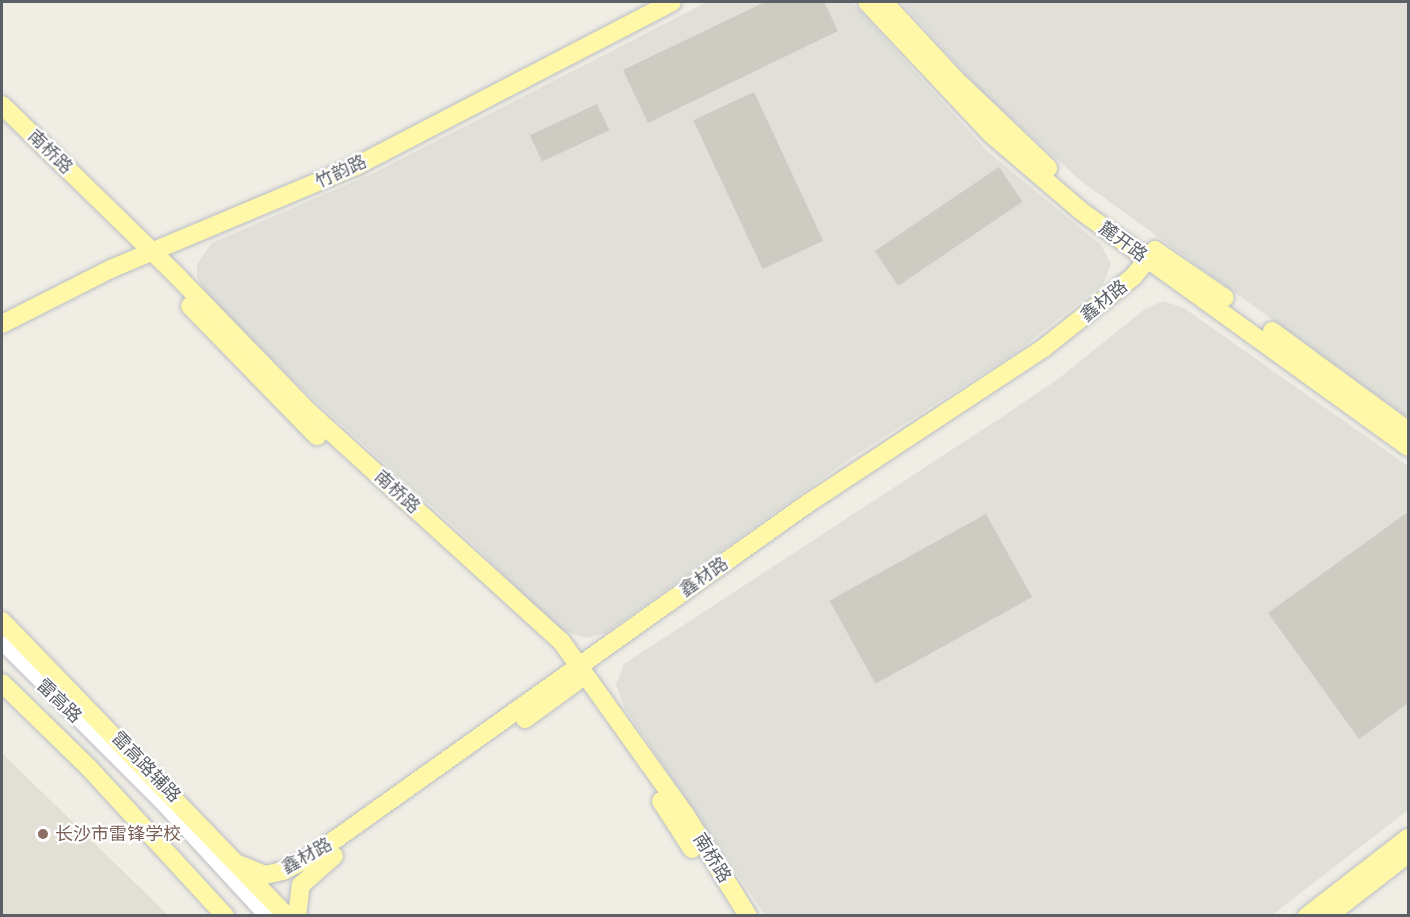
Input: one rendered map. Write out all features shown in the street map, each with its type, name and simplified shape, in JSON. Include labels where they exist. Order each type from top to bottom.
[{"type":"main road","name":"竹韵路","points":[[2,312],[400,132],[646,2]]},
{"type":"main road","name":"竹韵路","points":[[2,324],[143,250],[356,166],[672,2]]},
{"type":"main road","name":"麓开路","points":[[867,2],[991,134],[1081,211],[1156,258],[1408,431]]},
{"type":"main road","name":"麓开路","points":[[884,2],[1002,126],[1074,189],[1156,258],[1408,447]]},
{"type":"main road","name":"南桥路","points":[[2,105],[143,250],[299,420],[508,606],[579,673],[685,814],[748,915]]},
{"type":"main road","name":"南桥路","points":[[2,122],[143,250]]},
{"type":"main road","name":"鑫材路","points":[[242,865],[265,875],[304,861],[824,507],[1051,356],[1143,284],[1156,258]]},
{"type":"main road","name":"雷高路辅路","points":[[2,621],[242,865],[287,915]]},
{"type":"main road","name":"南桥路","points":[[579,673],[734,915]]},
{"type":"main road","name":"鑫材路","points":[[297,915],[297,894],[312,872],[579,673]]},
{"type":"main road","points":[[2,683],[90,769],[225,915]]},
{"type":"main road","points":[[1307,915],[1408,838]]},
{"type":"main road","points":[[1328,915],[1408,854]]},
{"type":"street","name":"雷高路","points":[[2,643],[159,800],[266,915]]},
{"type":"street","name":"雷高路","points":[[2,652],[257,915]]},
{"type":"shaded area","points":[[707,2],[852,2],[987,151],[1101,245],[1111,264],[1103,284],[1015,353],[851,458],[606,633],[586,638],[560,629],[541,613],[471,542],[299,386],[209,298],[197,277],[197,264],[212,243],[374,173]]},
{"type":"shaded area","points":[[901,2],[1408,2],[1408,418],[1081,181],[979,89]]},
{"type":"shaded area","points":[[1163,301],[1184,308],[1408,466],[1408,810],[1272,915],[765,915],[625,709],[616,685],[624,664],[1008,413],[1058,379],[1145,309]]},
{"type":"shaded area","name":"长沙市雷锋学校","points":[[2,753],[168,915],[2,915]]},
{"type":"building","points":[[765,2],[824,2],[838,31],[648,123],[623,70]]},
{"type":"building","points":[[754,92],[823,241],[763,269],[693,120]]},
{"type":"building","points":[[597,104],[609,130],[542,162],[530,135]]},
{"type":"building","points":[[999,167],[1022,202],[898,286],[875,251]]},
{"type":"building","points":[[1408,512],[1408,703],[1359,739],[1268,613]]},
{"type":"building","points":[[986,514],[1032,597],[875,684],[829,601]]},
{"type":"place","name":"长沙市雷锋学校","points":[[43,834]]}]
